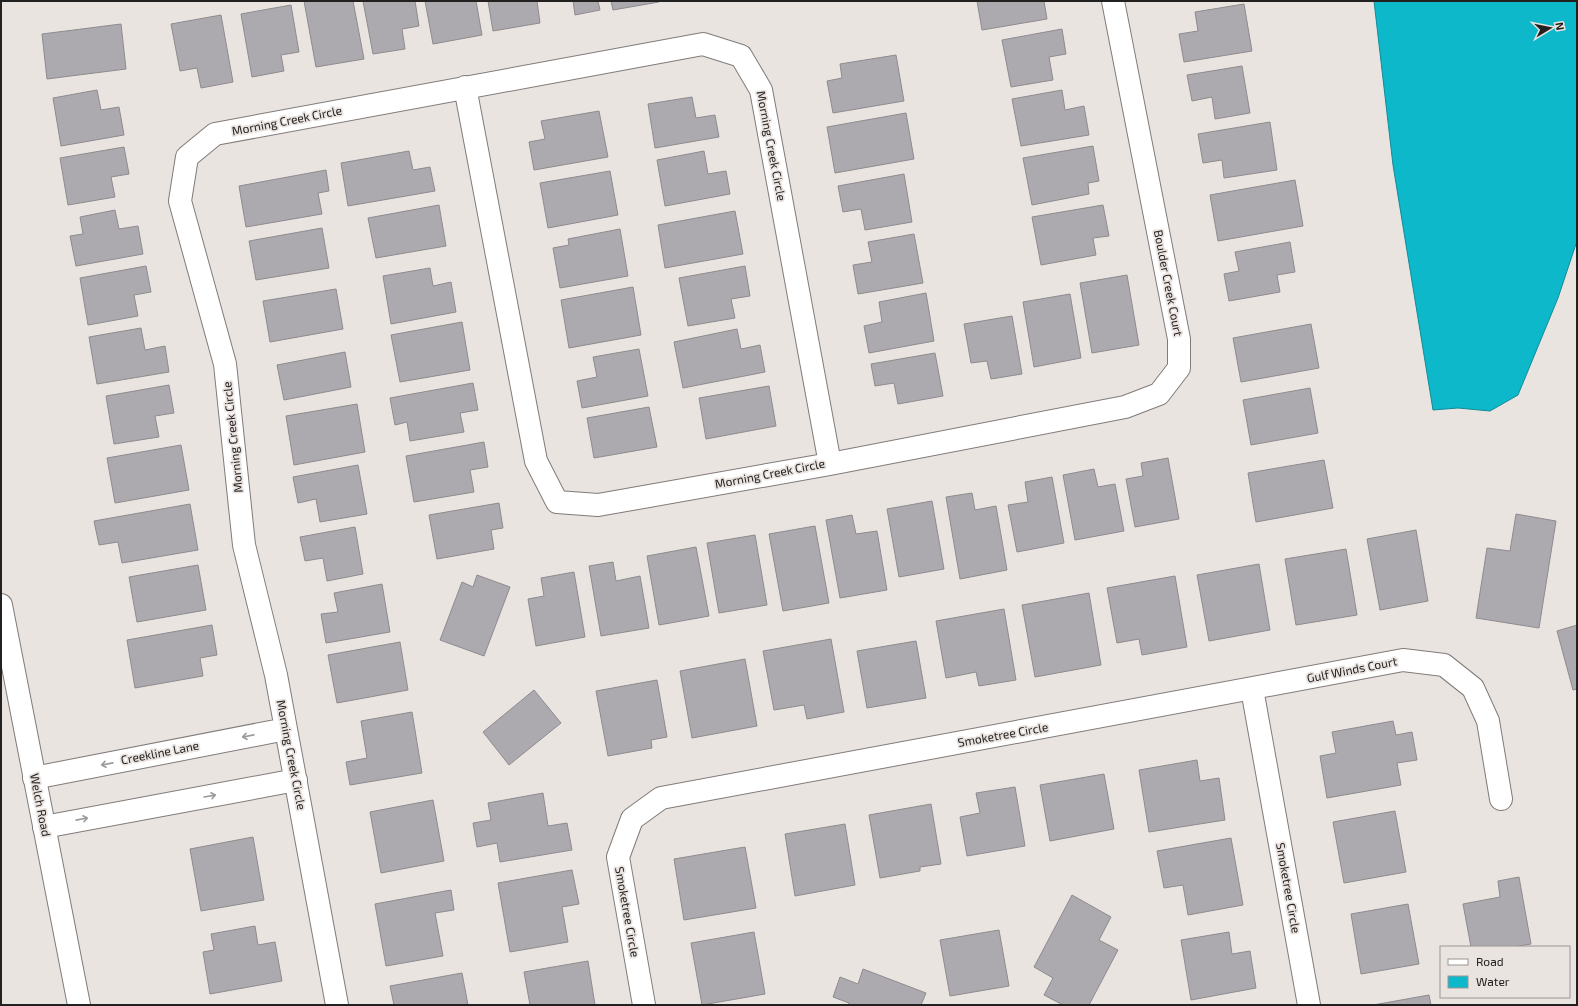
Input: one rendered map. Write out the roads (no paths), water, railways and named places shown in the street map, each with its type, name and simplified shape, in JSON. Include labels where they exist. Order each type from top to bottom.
[{"type":"street","name":"Boulder Creek Court","points":[[830,464],[1125,407],[1159,394],[1179,368],[1179,339],[1113,1]]},
{"type":"street","name":"Morning Creek Circle","points":[[337,1005],[276,676],[244,545],[225,364],[180,201],[187,157],[215,134],[465,87],[703,44],[741,56],[761,90],[830,464],[598,505],[557,502],[536,461],[465,87]]},
{"type":"street","name":"Welch Road","points":[[1,605],[79,1005]]},
{"type":"street","name":"Gulf Winds Court","points":[[1252,689],[1403,660],[1444,666],[1473,688],[1488,721],[1501,799]]},
{"type":"street","name":"Smoketree Circle","points":[[644,1005],[618,857],[632,819],[661,798],[1252,689],[1309,1005]]},
{"type":"street","name":"Creekline Lane","points":[[34,778],[286,729]]},
{"type":"street","points":[[44,827],[296,780]]},
{"type":"water","points":[[1374,1],[1577,1],[1577,241],[1558,298],[1518,395],[1490,411],[1458,408],[1433,410],[1393,165]]}]
